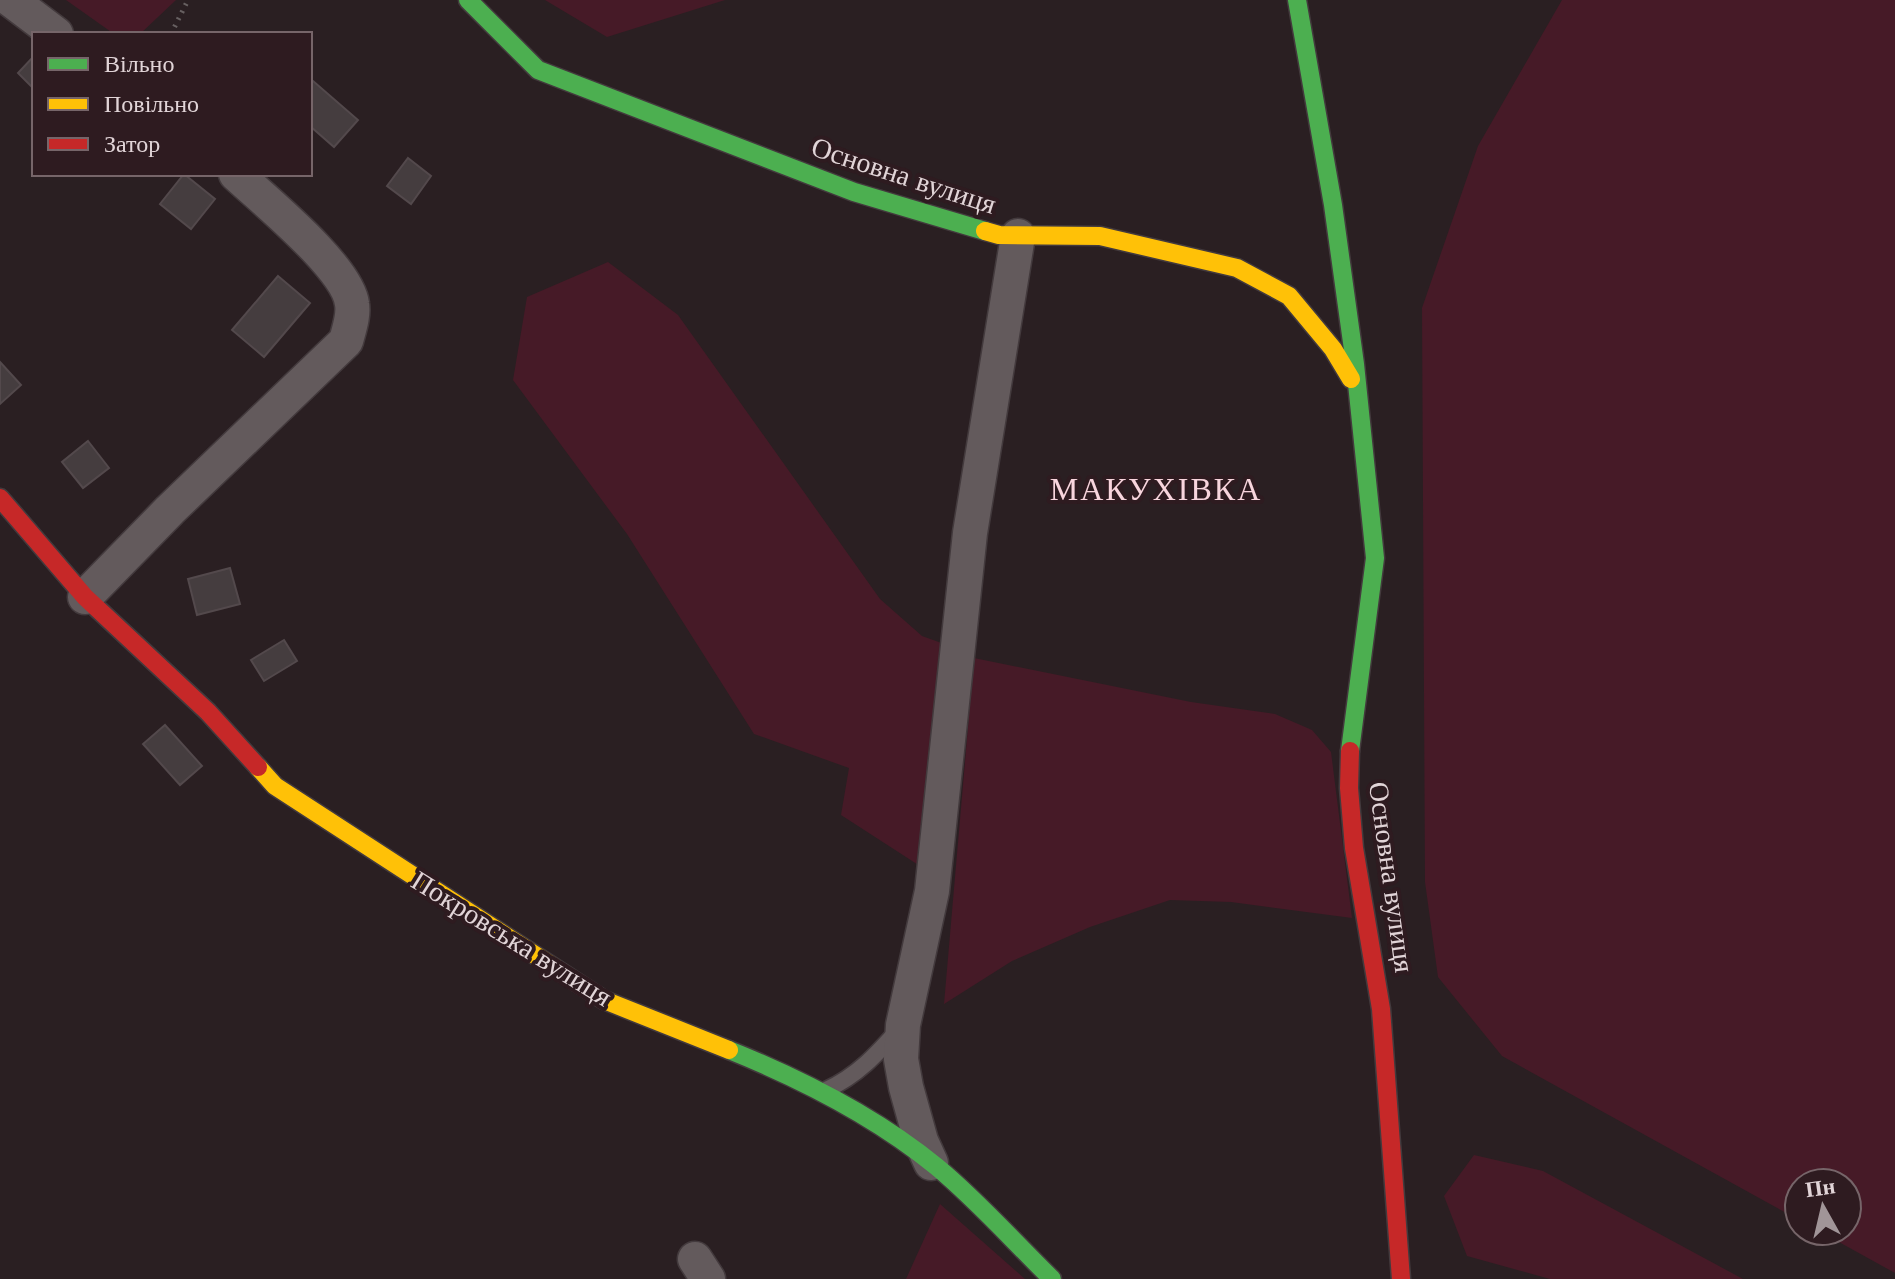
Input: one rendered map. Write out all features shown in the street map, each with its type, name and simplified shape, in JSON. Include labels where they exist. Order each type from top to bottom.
[{"type":"street","points":[[11,0],[53,32]]},
{"type":"street","name":"Основна вулиця","points":[[468,0],[538,70],[854,192],[999,235],[1100,236],[1237,268],[1289,296],[1333,349],[1357,388]]},
{"type":"street","name":"Основна вулиця","points":[[1297,0],[1333,205],[1375,558],[1350,741],[1349,788],[1354,848],[1381,1009],[1396,1278]]},
{"type":"street","points":[[85,597],[170,510],[346,341],[352,302],[344,281],[321,254],[238,176]]},
{"type":"street","points":[[931,1163],[921,1141],[906,1087],[901,1059],[903,1025],[932,891],[970,533],[1018,236]]},
{"type":"street","name":"Покровська вулиця","points":[[0,498],[85,597],[208,712],[275,786],[604,1000],[786,1073],[895,1136],[931,1163],[1052,1279]]},
{"type":"lane","points":[[1289,296],[1300,302],[1319,301],[1344,286]]},
{"type":"lane","points":[[819,1093],[845,1082],[865,1066],[903,1025]]},
{"type":"path","points":[[172,32],[188,0]]},
{"type":"shaded area","points":[[66,0],[176,0],[142,32],[111,32]]},
{"type":"shaded area","points":[[545,0],[725,0],[607,37]]},
{"type":"shaded area","points":[[1562,0],[1895,0],[1895,1273],[1848,1247],[1863,1247],[1863,1167],[1783,1167],[1783,1211],[1502,1056],[1438,977],[1425,882],[1422,308],[1478,146]]},
{"type":"shaded area","points":[[608,262],[678,315],[880,599],[922,636],[947,645],[923,868],[841,815],[849,768],[754,734],[627,534],[513,380],[527,297]]},
{"type":"shaded area","points":[[974,658],[1191,702],[1275,714],[1312,730],[1331,752],[1352,918],[1231,902],[1170,900],[1090,927],[1012,961],[944,1004]]},
{"type":"shaded area","points":[[1474,1155],[1543,1171],[1743,1279],[1550,1279],[1467,1256],[1444,1196]]},
{"type":"shaded area","points":[[940,1204],[1025,1279],[906,1279]]},
{"type":"building","points":[[32,58],[32,87],[18,73]]},
{"type":"building","points":[[312,82],[358,120],[334,147],[312,128]]},
{"type":"building","points":[[408,158],[431,176],[411,204],[387,186]]},
{"type":"building","points":[[182,176],[215,199],[191,229],[160,204]]},
{"type":"building","points":[[278,276],[310,303],[264,357],[232,330]]},
{"type":"building","points":[[0,362],[21,385],[0,404]]},
{"type":"building","points":[[88,441],[109,468],[83,488],[62,462]]},
{"type":"building","points":[[230,568],[240,604],[197,615],[188,579]]},
{"type":"building","points":[[284,640],[297,661],[264,681],[251,660]]},
{"type":"building","points":[[165,725],[202,766],[180,785],[143,744]]},
{"type":"traffic: fast","points":[[468,0],[538,70],[854,192],[985,231]]},
{"type":"traffic: fast","points":[[1297,0],[1333,205],[1355,364],[1375,558],[1350,751]]},
{"type":"traffic: fast","points":[[729,1050],[837,1101],[914,1149],[967,1194],[1052,1279]]},
{"type":"traffic: slow","points":[[985,231],[999,235],[1100,236],[1237,268],[1289,296],[1333,349],[1351,379]]},
{"type":"traffic: slow","points":[[258,767],[275,786],[604,1000],[729,1050]]},
{"type":"traffic: jam","points":[[0,498],[85,597],[208,712],[258,767]]},
{"type":"traffic: jam","points":[[1350,751],[1349,788],[1354,848],[1381,1009],[1401,1279]]},
{"type":"district","name":"МАКУХІВКА","points":[[1156,489]]}]
